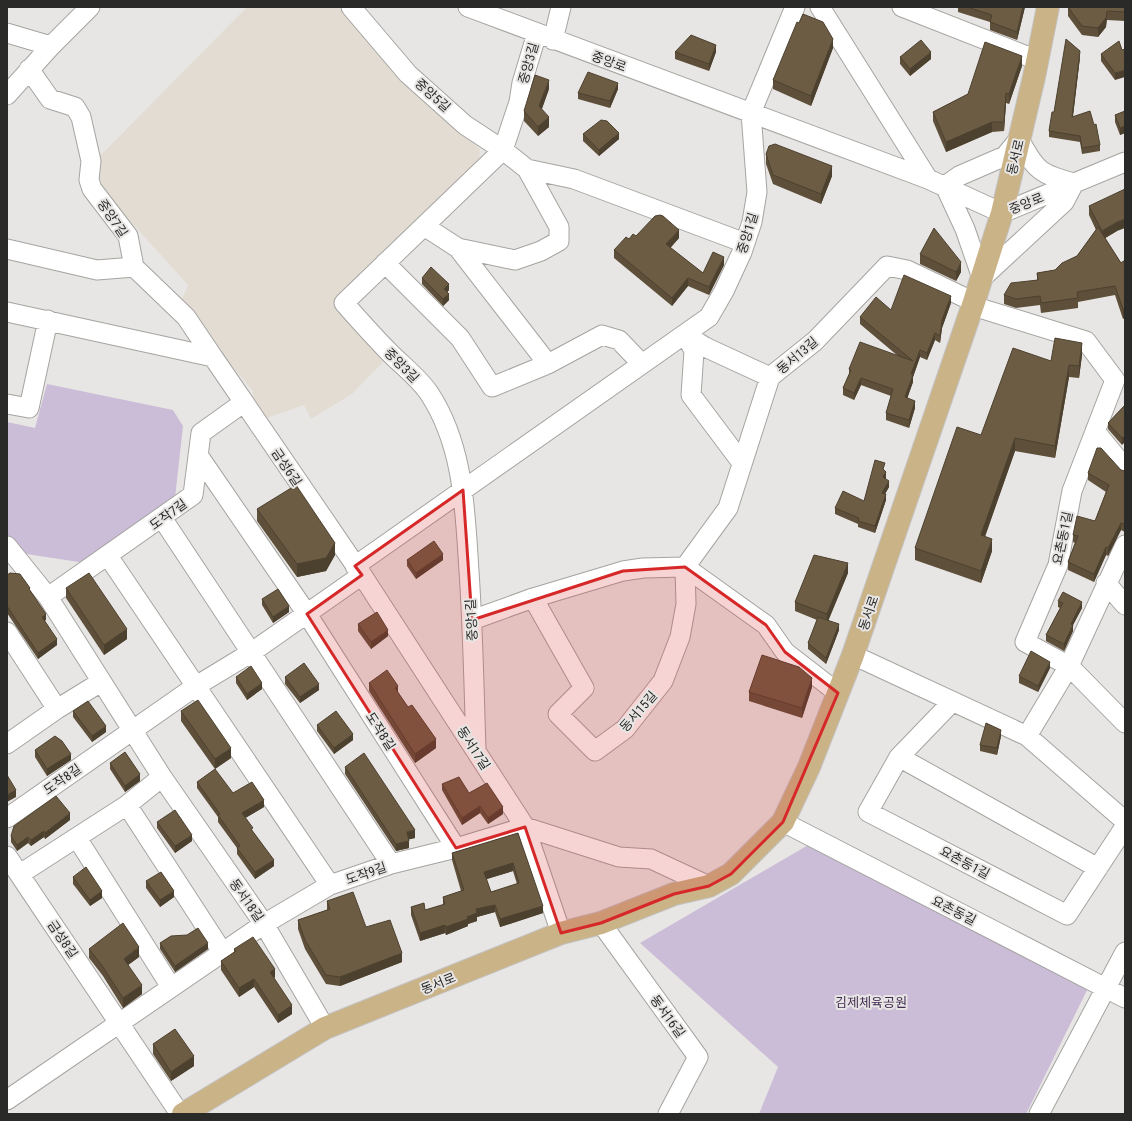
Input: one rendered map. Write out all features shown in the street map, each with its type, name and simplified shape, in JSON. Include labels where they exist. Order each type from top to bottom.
[{"type":"main road","name":"동서로","points":[[181,1114],[325,1028],[561,933],[601,923],[674,894],[709,886],[731,874],[783,822],[809,767],[853,655],[982,278],[1002,213],[1048,7]]},
{"type":"street","points":[[7,95],[29,69],[90,7]]},
{"type":"street","name":"중앙5길","points":[[351,7],[408,74],[465,125],[503,150],[528,169],[560,227],[559,241],[541,251],[515,260],[458,248]]},
{"type":"street","name":"중앙로","points":[[468,7],[936,183],[1002,213],[1125,162]]},
{"type":"street","name":"중앙3길","points":[[464,490],[456,452],[440,414],[429,393],[409,369],[392,355],[344,304],[503,150],[519,102],[522,83],[545,36],[562,7]]},
{"type":"street","points":[[751,113],[795,7]]},
{"type":"street","points":[[820,7],[965,229],[982,278],[1064,202],[1074,183],[1049,176],[1038,168],[1029,157],[1019,139],[1005,156],[959,176],[936,183]]},
{"type":"street","points":[[909,8],[1037,60]]},
{"type":"street","points":[[7,33],[51,46]]},
{"type":"street","name":"중앙7길","points":[[29,69],[50,99],[75,107],[81,117],[91,162],[89,180],[91,185],[128,236],[134,268]]},
{"type":"street","name":"중앙1길","points":[[358,571],[464,490],[641,363],[686,335],[709,317],[724,291],[745,243],[752,222],[757,192],[751,113]]},
{"type":"street","name":"중앙5길","points":[[528,169],[574,179],[745,243]]},
{"type":"street","points":[[424,226],[458,248],[548,364]]},
{"type":"street","points":[[7,249],[97,270],[134,268]]},
{"type":"street","points":[[386,263],[460,338],[492,387],[548,364],[602,335],[619,340],[641,363]]},
{"type":"street","name":"동서13길","points":[[685,567],[728,508],[770,377],[815,341],[887,266],[907,270],[973,304]]},
{"type":"street","name":"금성6길","points":[[134,268],[186,317],[358,571]]},
{"type":"street","points":[[973,304],[1086,342],[1115,380],[1095,431],[1125,468]]},
{"type":"street","points":[[7,312],[213,357]]},
{"type":"street","points":[[7,404],[29,408],[48,320]]},
{"type":"street","points":[[686,335],[705,347],[770,377]]},
{"type":"street","points":[[686,335],[694,351],[691,395],[742,463]]},
{"type":"street","name":"도작7길","points":[[48,597],[193,495],[201,433],[243,403]]},
{"type":"street","name":"요촌동1길","points":[[1095,431],[1072,491],[1058,565],[1025,642],[1069,666],[1125,723]]},
{"type":"street","name":"도작8길","points":[[198,455],[306,614],[456,848]]},
{"type":"street","name":"중앙1길","points":[[464,490],[472,620],[476,749]]},
{"type":"street","points":[[162,518],[391,864]]},
{"type":"street","points":[[1027,736],[1069,666],[1106,583],[1125,545]]},
{"type":"street","points":[[7,546],[13,564],[48,597],[133,730]]},
{"type":"street","points":[[108,556],[330,885]]},
{"type":"street","points":[[472,620],[533,598],[623,571],[657,567],[685,567],[766,625],[785,652],[838,693]]},
{"type":"street","name":"동서15길","points":[[533,598],[584,688],[558,714],[595,751],[625,729],[663,681],[680,637],[686,604],[685,567]]},
{"type":"street","name":"도작8길","points":[[7,818],[196,686],[252,652],[306,614],[358,571]]},
{"type":"street","name":"동서17길","points":[[358,571],[476,749],[525,827],[561,933]]},
{"type":"street","points":[[1106,583],[1125,605]]},
{"type":"street","points":[[7,632],[12,652],[57,708]]},
{"type":"street","points":[[853,655],[1027,736],[1125,821]]},
{"type":"street","points":[[7,744],[57,708],[101,682]]},
{"type":"street","name":"요촌동1길","points":[[952,702],[898,757],[868,812],[1067,915],[1125,828]]},
{"type":"street","name":"동서18길","points":[[133,730],[162,777],[264,924],[325,1028]]},
{"type":"street","points":[[898,757],[1098,868]]},
{"type":"street","points":[[20,874],[127,805],[162,777]]},
{"type":"street","points":[[127,805],[223,953]]},
{"type":"street","name":"요촌동길","points":[[783,822],[1125,998]]},
{"type":"street","points":[[525,827],[619,856],[651,859],[709,886]]},
{"type":"street","name":"도작9길","points":[[7,1100],[264,924],[330,885],[391,864],[456,848],[525,827]]},
{"type":"street","points":[[77,838],[171,987]]},
{"type":"street","name":"금성8길","points":[[7,856],[119,1023]]},
{"type":"street","name":"동서16길","points":[[601,923],[698,1057],[668,1114]]},
{"type":"street","points":[[1040,1114],[1125,952]]},
{"type":"street","points":[[119,1023],[181,1114]]},
{"type":"highlighted area","points":[[463,490],[472,620],[623,571],[685,567],[766,625],[785,652],[838,693],[783,822],[731,874],[709,886],[674,894],[601,923],[561,933],[525,827],[456,848],[307,614],[362,575],[355,566]]},
{"type":"shaded area","points":[[247,7],[339,7],[410,87],[480,149],[479,164],[339,300],[341,314],[384,361],[352,394],[311,419],[304,405],[264,419],[254,405],[253,391],[180,304],[188,285],[95,182],[98,158]]},
{"type":"green space","points":[[47,384],[173,410],[183,426],[175,498],[85,563],[27,554],[7,536],[7,422],[35,428]]},
{"type":"green space","name":"김제체육공원","points":[[810,844],[1091,982],[1026,1114],[759,1114],[778,1067],[640,943]]},
{"type":"building","points":[[967,7],[1023,7],[1017,32],[990,22],[992,15]]},
{"type":"building","points":[[1068,7],[1125,7],[1125,12],[1107,11],[1106,18],[1098,28],[1082,26]]},
{"type":"building","points":[[803,14],[823,22],[833,39],[811,96],[773,80],[797,22],[799,23]]},
{"type":"building","points":[[691,35],[716,45],[709,64],[675,52]]},
{"type":"building","points":[[1066,39],[1080,51],[1072,117],[1090,111],[1094,125],[1096,124],[1100,145],[1082,148],[1080,136],[1049,131],[1052,112],[1054,112]]},
{"type":"building","points":[[921,40],[931,52],[910,69],[900,57]]},
{"type":"building","points":[[1119,41],[1122,50],[1125,49],[1125,70],[1115,73],[1101,54]]},
{"type":"building","points":[[985,42],[1022,56],[1009,94],[1006,93],[1004,122],[992,122],[946,142],[933,112],[968,94]]},
{"type":"building","points":[[588,72],[618,83],[610,101],[578,93]]},
{"type":"building","points":[[535,75],[549,80],[539,106],[549,117],[538,127],[524,111]]},
{"type":"building","points":[[1125,111],[1125,126],[1120,128],[1115,115]]},
{"type":"building","points":[[601,120],[607,121],[619,133],[599,150],[583,134]]},
{"type":"building","points":[[775,144],[832,166],[821,194],[773,175],[766,154],[769,146]]},
{"type":"building","points":[[1125,189],[1125,219],[1102,231],[1089,206]]},
{"type":"building","points":[[660,215],[679,230],[666,244],[703,273],[713,252],[724,257],[709,287],[688,278],[672,298],[614,250],[626,237],[629,239],[633,234],[636,236],[655,216]]},
{"type":"building","points":[[1098,227],[1121,263],[1125,260],[1125,308],[1123,309],[1115,286],[1077,292],[1078,298],[1041,303],[1040,296],[1016,299],[1004,295],[1011,283],[1038,280],[1037,273],[1055,270],[1062,263],[1077,256]]},
{"type":"building","points":[[934,228],[961,262],[956,272],[920,254]]},
{"type":"building","points":[[431,267],[449,284],[444,289],[449,294],[443,299],[422,278]]},
{"type":"building","points":[[904,275],[951,296],[942,320],[940,336],[935,333],[927,353],[920,350],[911,374],[913,375],[905,397],[915,401],[909,420],[886,413],[893,389],[861,378],[854,393],[843,388],[851,370],[849,369],[860,342],[913,361],[860,317],[876,297],[891,310]]},
{"type":"building","points":[[1055,338],[1082,343],[1079,366],[1069,365],[1055,446],[1015,438],[981,535],[992,539],[981,571],[915,548],[957,427],[981,435],[1013,348],[1051,361]]},
{"type":"building","points":[[1125,405],[1125,436],[1122,438],[1108,423]]},
{"type":"building","points":[[1097,448],[1101,448],[1121,470],[1125,471],[1125,524],[1121,523],[1108,548],[1106,547],[1094,574],[1068,562],[1078,536],[1073,535],[1077,516],[1095,521],[1109,485],[1088,473]]},
{"type":"building","points":[[875,460],[885,463],[883,469],[886,472],[883,477],[889,481],[882,493],[886,494],[875,526],[858,521],[859,518],[835,508],[843,491],[864,501]]},
{"type":"building","points":[[296,485],[335,543],[326,558],[297,564],[257,509]]},
{"type":"building","points":[[434,541],[443,554],[416,573],[407,560]]},
{"type":"building","points":[[814,555],[848,563],[827,614],[795,602]]},
{"type":"building","points":[[10,573],[20,574],[30,588],[29,589],[46,614],[42,617],[57,639],[38,653],[7,606],[7,575]]},
{"type":"building","points":[[89,573],[127,629],[104,645],[66,588]]},
{"type":"building","points":[[278,589],[289,606],[273,617],[262,599]]},
{"type":"building","points":[[1063,592],[1082,602],[1071,624],[1073,625],[1064,644],[1046,635],[1063,603],[1058,601]]},
{"type":"building","points":[[377,612],[388,630],[371,642],[358,624]]},
{"type":"building","points":[[818,617],[839,624],[826,658],[808,643]]},
{"type":"building","points":[[1031,651],[1050,662],[1038,686],[1019,676]]},
{"type":"building","points":[[762,655],[799,667],[812,678],[802,708],[749,692]]},
{"type":"building","points":[[304,663],[319,684],[300,697],[285,677]]},
{"type":"building","points":[[251,666],[262,683],[247,694],[236,677]]},
{"type":"building","points":[[387,670],[398,686],[395,688],[408,707],[412,705],[436,739],[415,754],[369,683]]},
{"type":"building","points":[[198,700],[231,748],[215,759],[181,711]]},
{"type":"building","points":[[88,701],[106,726],[92,736],[73,711]]},
{"type":"building","points":[[336,711],[353,734],[334,748],[317,725]]},
{"type":"building","points":[[986,723],[1001,730],[997,748],[980,745]]},
{"type":"building","points":[[55,736],[62,741],[71,754],[47,769],[35,750]]},
{"type":"building","points":[[125,752],[140,774],[125,786],[110,763]]},
{"type":"building","points":[[364,753],[415,830],[407,832],[409,841],[396,844],[345,767]]},
{"type":"building","points":[[215,769],[233,793],[252,782],[264,800],[242,813],[253,828],[251,829],[274,860],[255,872],[237,848],[240,846],[218,815],[220,814],[197,782]]},
{"type":"building","points":[[7,775],[16,790],[7,795]]},
{"type":"building","points":[[459,777],[469,793],[487,783],[503,807],[488,818],[480,806],[462,818],[442,784]]},
{"type":"building","points":[[56,796],[70,813],[45,833],[44,831],[31,840],[28,837],[17,845],[11,836],[14,826]]},
{"type":"building","points":[[175,810],[192,835],[175,846],[157,822]]},
{"type":"building","points":[[518,833],[543,906],[500,919],[495,905],[476,909],[477,913],[467,917],[468,919],[446,927],[445,925],[420,933],[411,907],[424,903],[425,910],[445,904],[443,897],[464,890],[452,853]],"holes":[[[513,863],[519,883],[491,892],[484,872]]]},
{"type":"building","points":[[86,867],[102,891],[90,900],[73,877]]},
{"type":"building","points":[[161,872],[174,891],[160,900],[146,881]]},
{"type":"building","points":[[353,892],[366,927],[390,920],[402,953],[340,977],[326,975],[305,940],[298,920],[330,909],[327,901]]},
{"type":"building","points":[[123,923],[139,947],[124,959],[142,985],[123,998],[103,967],[89,949]]},
{"type":"building","points":[[198,928],[208,943],[175,966],[160,943],[171,936],[187,935]]},
{"type":"building","points":[[253,937],[275,969],[270,972],[292,1005],[278,1015],[254,979],[239,988],[221,961],[236,951],[234,949]]},
{"type":"building","points":[[175,1029],[194,1056],[171,1072],[153,1044]]}]
